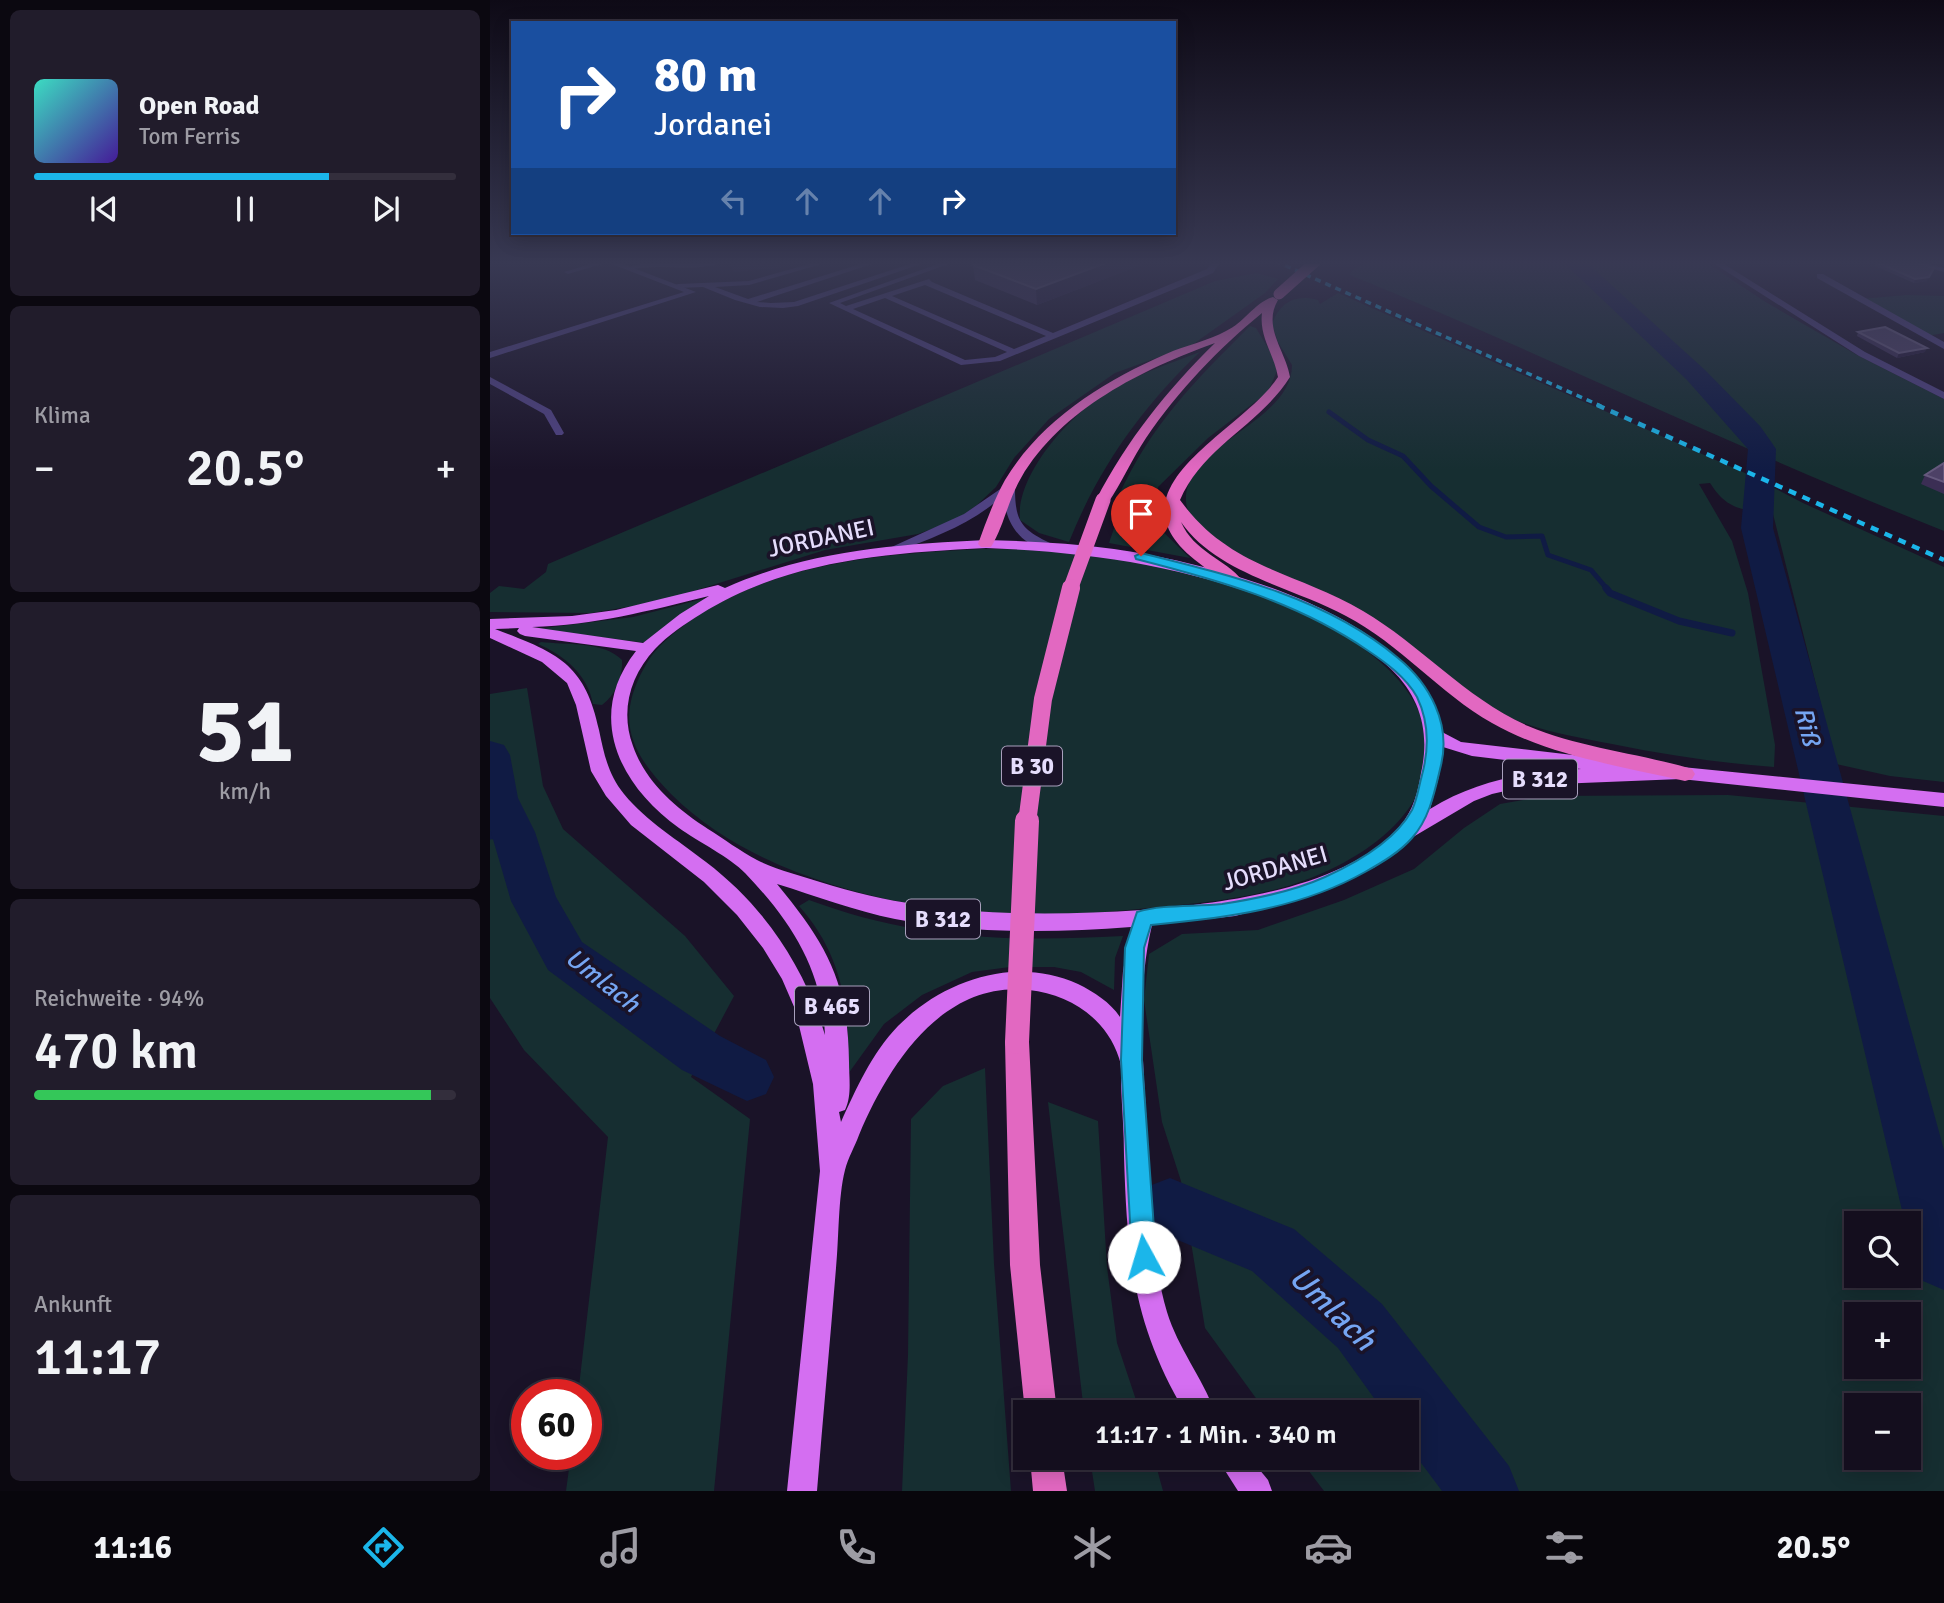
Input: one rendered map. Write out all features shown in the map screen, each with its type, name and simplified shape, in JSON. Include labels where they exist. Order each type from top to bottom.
[{"type":"highway","name":"B 30","points":[[1040,1400],[1025,1265],[1017,1042],[1021,875],[1034,747],[1066,604],[1103,500],[1118,470],[1152,419],[1187,377],[1236,331]]},
{"type":"highway","points":[[1235,581],[1180,538],[1172,516],[1177,488],[1193,464],[1228,431],[1256,410],[1276,390],[1284,377],[1283,363],[1266,331]]},
{"type":"highway","name":"B 30","points":[[986,544],[1010,485],[1037,446],[1066,418],[1095,395],[1128,376],[1233,333]]},
{"type":"highway","points":[[1174,502],[1183,519],[1200,537],[1217,549],[1356,614],[1412,652],[1454,690],[1499,719],[1569,746],[1685,774]]},
{"type":"highway","points":[[1047,1470],[1050,1491]]},
{"type":"main road","name":"JORDANEI","points":[[986,544],[1046,545],[1120,552],[1235,581],[1297,604],[1343,627],[1393,661],[1423,695],[1433,721],[1435,736],[1434,760],[1421,809],[1406,833],[1374,858],[1329,883],[1272,901],[1222,911],[1144,918],[1051,924],[984,924],[920,917],[849,901],[750,865],[666,811],[638,776],[616,727],[617,706],[627,679],[647,648],[694,611],[749,582],[814,563],[891,550],[986,544]]},
{"type":"main road","name":"B 312","points":[[490,625],[572,621],[616,615],[749,582]]},
{"type":"main road","name":"B 312","points":[[490,625],[647,648]]},
{"type":"main road","points":[[490,632],[533,650],[567,673],[583,703],[601,772],[619,800],[649,830],[741,903],[772,941],[797,986],[817,1039],[829,1100],[832,1171]]},
{"type":"main road","name":"B 312","points":[[1435,736],[1457,747],[1472,750],[1936,799]]},
{"type":"main road","name":"B 312","points":[[1406,833],[1460,799],[1489,788],[1528,780],[1685,774]]},
{"type":"main road","name":"B 465","points":[[750,865],[803,932],[828,981],[836,1034],[837,1108],[802,1491]]},
{"type":"main road","points":[[1144,918],[1135,948],[1132,1060],[1141,1236],[1150,1298],[1176,1371],[1194,1400]]},
{"type":"main road","points":[[832,1171],[859,1105],[882,1064],[905,1033],[933,1008],[966,990],[1002,981],[1037,980],[1070,988],[1098,1005],[1119,1030],[1132,1060]]},
{"type":"main road","points":[[1241,1470],[1256,1491]]},
{"type":"street","points":[[490,355],[568,331]]},
{"type":"street","points":[[893,331],[964,363],[987,362],[1067,331]]},
{"type":"street","points":[[965,331],[1014,352]]},
{"type":"street","points":[[1041,331],[1054,336]]},
{"type":"street","points":[[1823,331],[1944,396]]},
{"type":"street","points":[[1917,331],[1944,346]]},
{"type":"street","points":[[490,380],[548,412],[559,433]]},
{"type":"street","points":[[1010,485],[1009,510],[1015,526],[1027,537],[1046,545]]},
{"type":"street","points":[[891,550],[946,530],[970,518],[1010,485]]},
{"type":"green space","points":[[1098,331],[1212,331],[1192,345],[1115,373],[1049,419],[1014,458],[996,487],[977,505],[956,520],[918,534],[825,550],[668,599],[633,606],[591,613],[490,612],[490,593],[499,586],[524,589],[546,572],[548,564]]},
{"type":"green space","points":[[1245,331],[1258,331],[1274,358],[1277,371],[1268,392],[1208,438],[1158,487],[1154,523],[1190,558],[1109,543],[1124,499],[1118,497],[1131,471],[1175,405]]},
{"type":"green space","points":[[1274,331],[1423,331],[1745,473],[1803,503],[1944,567],[1944,782],[1890,776],[1836,764],[1773,514],[1730,504],[1710,483],[1699,484],[1732,541],[1748,593],[1775,745],[1774,767],[1652,752],[1563,734],[1515,720],[1482,702],[1410,645],[1365,616],[1258,566],[1218,542],[1190,515],[1186,501],[1190,481],[1202,463],[1275,403],[1287,385],[1292,365]]},
{"type":"green space","points":[[1481,331],[1815,331],[1944,399],[1944,531],[1795,469]]},
{"type":"green space","points":[[1917,331],[1944,331],[1944,333],[1927,336]]},
{"type":"green space","points":[[1200,352],[1159,394],[1108,463],[1069,542],[1039,533],[1020,520],[1021,502],[1037,463],[1050,444],[1082,411],[1124,383]]},
{"type":"green space","points":[[982,549],[1082,552],[1154,563],[1250,591],[1300,612],[1347,637],[1386,667],[1414,701],[1427,739],[1426,767],[1418,792],[1404,815],[1385,835],[1362,852],[1338,866],[1288,886],[1228,899],[1188,904],[1061,916],[1014,917],[956,912],[900,902],[838,886],[778,864],[748,850],[695,815],[657,779],[637,750],[629,720],[630,704],[644,668],[670,636],[723,601],[757,586],[830,565],[906,554]]},
{"type":"green space","points":[[710,597],[647,643],[536,629],[633,617]]},
{"type":"green space","points":[[541,642],[595,647],[622,660],[620,679],[611,696],[602,705],[593,704],[580,675],[566,660],[538,644]]},
{"type":"green space","points":[[527,688],[543,786],[563,829],[685,936],[734,996],[691,1077],[750,1119],[714,1491],[566,1491],[569,1470],[602,1470],[602,1379],[580,1379],[608,1137],[524,1050],[490,998],[490,694]]},
{"type":"green space","points":[[1728,795],[1944,816],[1944,1491],[1324,1491],[1308,1470],[1419,1470],[1419,1400],[1257,1400],[1205,1328],[1181,1181],[1162,1122],[1144,1000],[1149,954],[1182,934],[1258,930],[1344,900],[1414,869],[1464,828],[1500,804],[1545,796]]},
{"type":"green space","points":[[809,900],[849,913],[926,931],[1041,939],[1123,936],[1115,958],[1114,990],[1081,972],[1054,967],[1010,967],[972,972],[922,995],[884,1024],[848,1074],[847,1028],[841,984],[826,944],[799,906]]},
{"type":"green space","points":[[985,1068],[994,1264],[1011,1491],[902,1491],[908,1355],[911,1119],[943,1086]]},
{"type":"green space","points":[[1048,1102],[1098,1121],[1107,1267],[1117,1343],[1136,1400],[1083,1400]]},
{"type":"green space","points":[[1092,1470],[1157,1470],[1163,1491],[1095,1491]]},
{"type":"building","points":[[1892,331],[1927,348],[1899,353],[1858,332]]},
{"type":"building","points":[[1944,463],[1944,482],[1925,475]]},
{"type":"waterway","name":"Riß","points":[[1648,331],[1696,375],[1750,432],[1762,449],[1757,528],[1944,1260]]},
{"type":"waterway","points":[[1329,412],[1368,440],[1403,456],[1431,486],[1479,527],[1506,537],[1542,536],[1548,555],[1591,570],[1608,590]]},
{"type":"waterway","points":[[1606,588],[1610,593],[1679,621],[1732,633]]},
{"type":"waterway","name":"Umlach","points":[[490,755],[497,798],[513,832],[534,901],[565,956],[701,1053],[747,1077]]},
{"type":"waterway","points":[[490,835],[513,832]]},
{"type":"waterway","name":"Umlach","points":[[1170,1207],[1273,1250],[1360,1326],[1484,1491]]},
{"type":"railway","points":[[1431,331],[1601,406]]},
{"type":"railway","points":[[1597,405],[1944,560]]},
{"type":"route","points":[[1141,556],[1235,581],[1297,604],[1343,627],[1393,661],[1412,680],[1423,695],[1433,721],[1435,736],[1434,760],[1421,809],[1406,833],[1374,858],[1329,883],[1272,901],[1222,911],[1144,918],[1135,948],[1132,1060],[1144,1257]]}]
